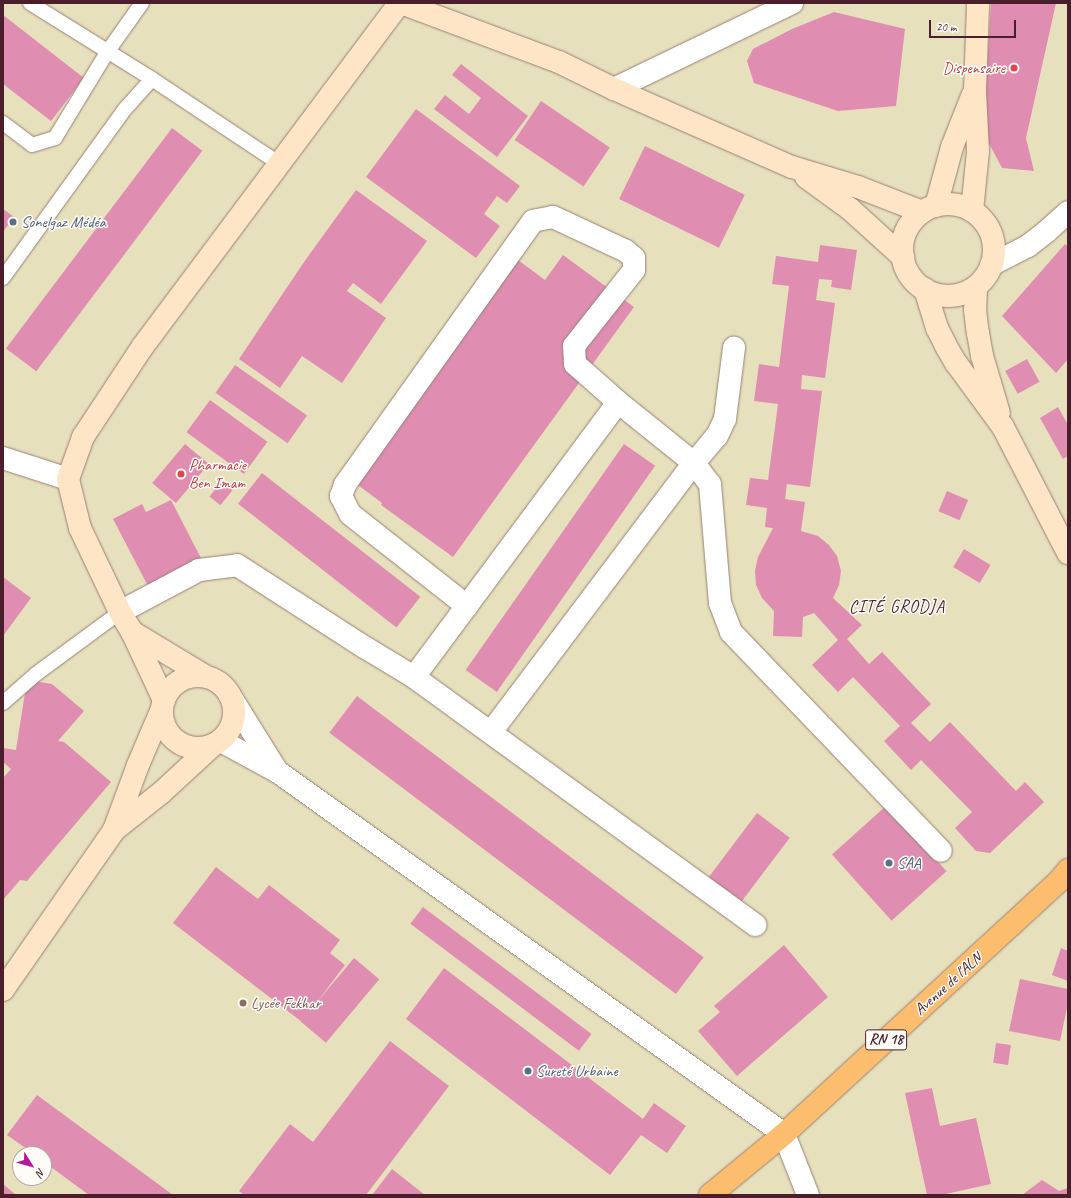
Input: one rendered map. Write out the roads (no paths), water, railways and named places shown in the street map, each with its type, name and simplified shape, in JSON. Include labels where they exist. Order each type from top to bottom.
[{"type":"main road","name":"Avenue de l'ALN","points":[[710,1195],[784,1134],[1065,877]]},
{"type":"street","points":[[808,1195],[784,1134],[278,772],[217,743],[201,749],[188,748],[176,742],[165,730],[162,705],[132,632],[120,612],[80,528],[68,479],[83,437],[105,401],[143,346],[400,3],[558,62],[614,89],[792,167],[929,209]]},
{"type":"street","points":[[614,89],[792,3]]},
{"type":"street","points":[[972,211],[978,151],[975,91],[978,3]]},
{"type":"street","points":[[929,209],[975,91]]},
{"type":"street","points":[[792,167],[850,210],[903,257]]},
{"type":"street","points":[[954,204],[972,211],[986,224],[993,241],[994,253],[991,265],[985,277],[976,287],[964,293],[951,296],[937,295],[925,290],[914,281],[907,270],[903,257],[902,244],[906,232],[913,221],[929,209],[954,204]]},
{"type":"street","points":[[991,265],[1028,246],[1068,212]]},
{"type":"street","points":[[467,606],[350,514],[341,496],[345,485],[533,221],[553,217],[626,251],[634,258],[634,270],[574,346],[575,364],[618,402],[694,463],[710,484],[720,603],[731,632],[942,851]]},
{"type":"street","points":[[976,287],[975,310],[982,356],[1003,427]]},
{"type":"street","points":[[925,290],[932,315],[946,346],[956,363],[1003,427],[1068,553]]},
{"type":"street","points":[[491,732],[694,463],[717,436],[725,419],[734,348]]},
{"type":"street","points":[[414,677],[618,402]]},
{"type":"street","points":[[3,458],[68,479]]},
{"type":"street","points":[[120,612],[199,570],[237,565],[414,677],[755,924]]},
{"type":"street","points":[[132,632],[205,676],[217,681],[229,694],[278,772]]},
{"type":"street","points":[[3,990],[114,830],[167,693],[180,680],[192,676],[205,676]]},
{"type":"street","points":[[114,830],[161,793],[229,731],[234,719],[234,707],[229,694]]},
{"type":"lane","points":[[30,3],[108,51],[280,164]]},
{"type":"lane","points":[[3,123],[32,145],[55,138],[108,51],[142,3]]},
{"type":"lane","points":[[3,278],[125,109],[152,80]]},
{"type":"lane","points":[[3,704],[36,674],[120,612]]},
{"type":"place","name":"Dispensaire","points":[[1014,68]]},
{"type":"place","name":"Sonelgaz Médéa","points":[[13,222]]},
{"type":"place","name":"Pharmacie Ben Imam","points":[[181,474]]},
{"type":"place","name":"SAA","points":[[889,863]]},
{"type":"place","name":"Lycée Fekhar","points":[[243,1003]]},
{"type":"place","name":"Sureté Urbaine","points":[[528,1071]]},
{"type":"district","name":"CITÉ GRODJA","points":[[897,607]]}]
